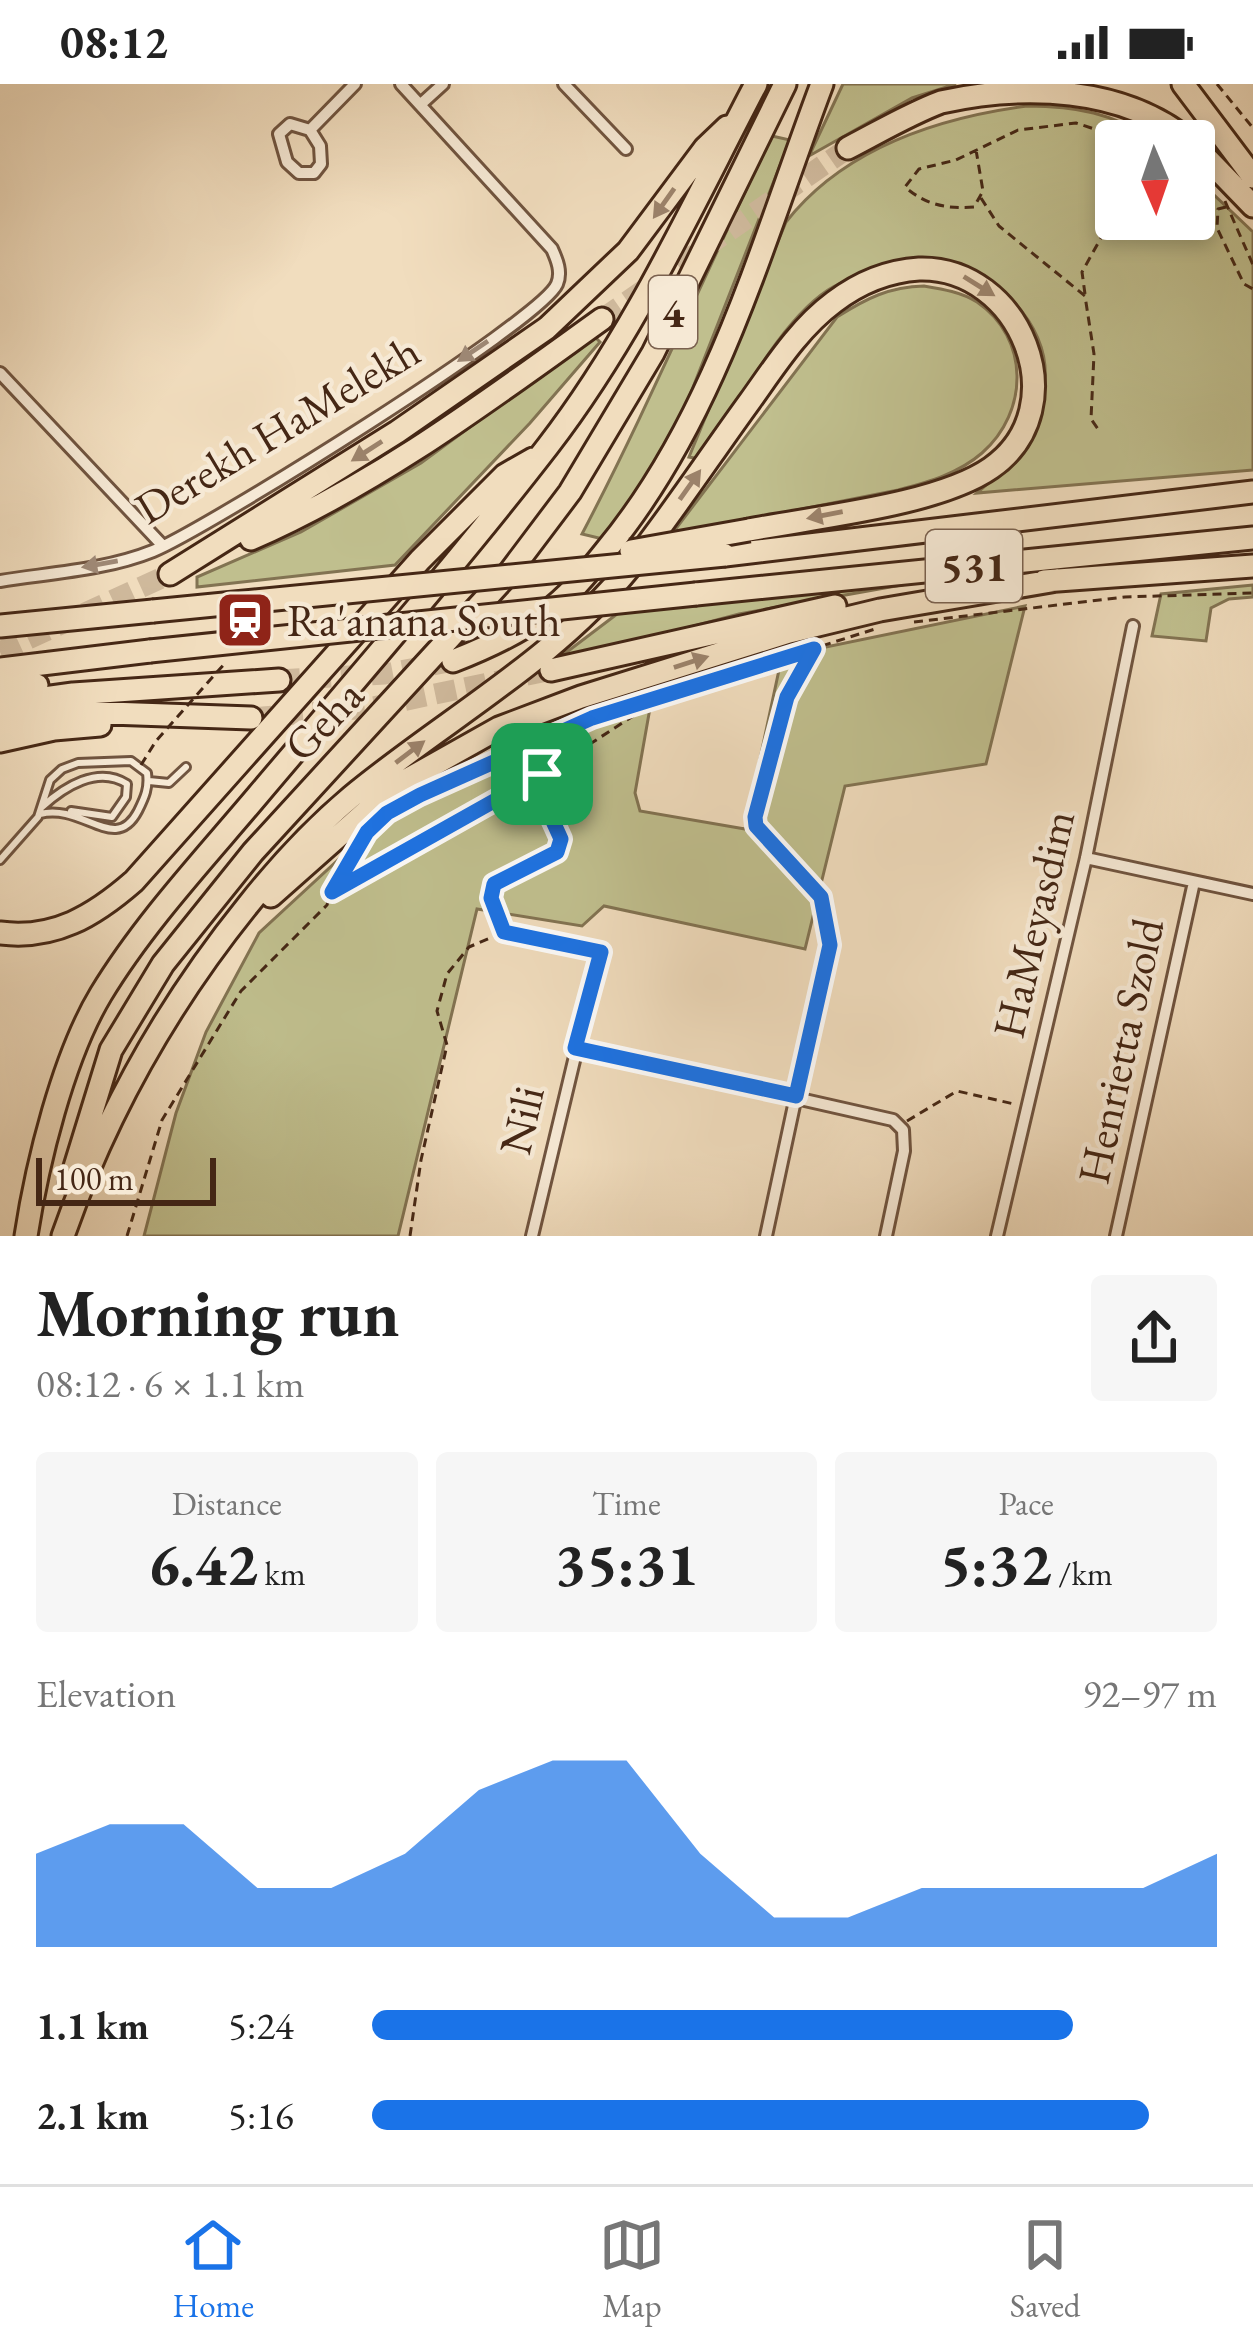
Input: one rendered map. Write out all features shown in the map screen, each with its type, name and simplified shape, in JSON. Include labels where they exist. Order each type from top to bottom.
[{"type":"highway","name":"Geha","points":[[26,1236],[32,1196],[61,1094],[101,994],[224,837],[564,425],[663,264],[756,84]]},
{"type":"highway","name":"Geha","points":[[61,1236],[95,1095],[111,1050],[133,1010],[163,964],[253,852],[509,573],[570,492],[653,352],[785,84]]},
{"type":"highway","points":[[453,661],[546,613],[590,570],[652,491],[702,398],[822,84]]},
{"type":"highway","points":[[1183,84],[1253,177]]},
{"type":"highway","points":[[848,148],[944,101],[1010,87],[1117,99],[1161,120]]},
{"type":"highway","points":[[602,320],[374,478],[315,510],[171,573],[397,431],[547,328],[628,251],[705,148],[740,114]]},
{"type":"highway","points":[[1215,167],[1253,206]]},
{"type":"highway","points":[[61,1236],[86,1171],[140,1063],[206,960],[286,860],[332,814],[530,664],[587,614],[633,563],[789,347],[836,300],[891,273],[934,269],[966,277],[1007,308],[1023,334],[1034,383],[1023,428],[998,463],[968,482],[929,495],[749,530],[443,582]]},
{"type":"highway","points":[[0,933],[62,928],[118,895],[420,560],[505,475],[542,454]]},
{"type":"highway","name":"531","points":[[0,626],[725,555],[1253,492]]},
{"type":"highway","name":"531","points":[[0,669],[1253,538]]},
{"type":"highway","points":[[550,670],[851,603],[1057,580],[1253,566]]},
{"type":"highway","points":[[206,960],[366,809],[425,767],[499,728],[581,697],[826,622],[1057,580]]},
{"type":"highway","points":[[0,704],[73,694],[279,680]]},
{"type":"highway","points":[[0,688],[242,682]]},
{"type":"highway","points":[[0,720],[81,712],[246,718],[54,729],[0,741]]},
{"type":"street","points":[[310,130],[355,84]]},
{"type":"street","points":[[401,84],[421,104],[443,84]]},
{"type":"street","points":[[564,84],[626,149]]},
{"type":"street","name":"Derekh HaMelekh","points":[[0,581],[123,560],[163,546],[276,482],[502,332],[550,294],[559,276],[552,249],[421,104]]},
{"type":"street","points":[[290,124],[310,130],[322,156],[319,170],[306,175],[293,170],[287,161],[279,134],[290,124]]},
{"type":"street","points":[[0,373],[163,546]]},
{"type":"street","name":"HaMeyasdim","points":[[997,1236],[1086,858],[1133,626]]},
{"type":"street","points":[[1086,858],[1253,894]]},
{"type":"street","name":"Henrietta Szold","points":[[1116,1236],[1194,882]]},
{"type":"street","name":"Nili","points":[[532,1236],[601,952]]},
{"type":"street","points":[[766,1236],[820,984]]},
{"type":"street","points":[[575,1048],[893,1120],[903,1130],[904,1151],[886,1236]]},
{"type":"lane","points":[[41,811],[50,780],[69,766],[123,761],[142,765],[149,782],[133,820],[121,829],[107,829],[67,811]]},
{"type":"lane","points":[[149,782],[169,783],[186,767]]},
{"type":"lane","points":[[0,860],[41,811],[76,781],[114,778],[127,784],[126,797],[112,817],[88,811],[41,811]]},
{"type":"path","points":[[1217,84],[1253,128]]},
{"type":"path","points":[[976,150],[982,191],[974,207],[924,202],[905,187],[919,169],[1018,130],[1076,123],[1095,129]]},
{"type":"path","points":[[980,196],[999,226],[1085,296]]},
{"type":"path","points":[[1222,196],[1253,265]]},
{"type":"path","points":[[1228,207],[1218,209],[1216,228],[1244,284],[1253,289]]},
{"type":"path","points":[[1098,429],[1091,419],[1094,354],[1082,272],[1100,240]]},
{"type":"path","points":[[912,622],[1125,598],[1253,593]]},
{"type":"path","points":[[1125,598],[1133,626]]},
{"type":"path","points":[[387,813],[592,718],[888,625]]},
{"type":"path","points":[[814,649],[787,697],[755,817],[756,826],[821,897],[830,945],[820,984]]},
{"type":"path","points":[[127,784],[156,741],[228,659]]},
{"type":"path","points":[[332,892],[542,774],[664,696]]},
{"type":"path","points":[[504,932],[491,898],[494,884],[557,852],[561,839],[541,795],[542,774]]},
{"type":"path","points":[[127,1236],[162,1120],[241,991],[327,904],[367,832]]},
{"type":"path","points":[[410,1236],[421,1160],[447,1045],[437,1011],[447,974],[470,947],[504,932],[601,952]]},
{"type":"path","points":[[899,1126],[958,1091],[1027,1107]]},
{"type":"shaded area","points":[[843,84],[956,84],[912,98],[809,156]]},
{"type":"shaded area","points":[[1061,108],[1113,120],[1095,120],[1095,240],[1215,240],[1215,196],[1253,232],[1253,470],[977,493],[1018,449],[1033,425],[1045,375],[1042,349],[1030,323],[995,285],[962,268],[944,265],[862,277],[828,290],[775,345],[705,460],[689,457],[786,222],[835,174],[864,156],[926,128],[993,111]]},
{"type":"shaded area","points":[[772,136],[790,140],[679,423],[607,540],[582,534],[631,436]]},
{"type":"shaded area","points":[[924,286],[977,302],[1007,335],[1014,355],[1015,397],[997,436],[982,453],[953,472],[898,490],[671,535],[837,317],[879,295]]},
{"type":"shaded area","points":[[594,336],[600,342],[530,423],[395,565],[197,587],[197,577],[301,532],[421,463]]},
{"type":"shaded area","points":[[907,584],[739,614],[551,664],[621,611]]},
{"type":"shaded area","points":[[1253,585],[1253,597],[1229,599],[1211,608],[1206,641],[1152,636],[1161,594]]},
{"type":"shaded area","points":[[1025,606],[986,764],[845,786],[805,949],[604,906],[582,926],[477,909],[398,1236],[144,1236],[176,1113],[206,1032],[259,933],[404,799],[546,733],[653,691],[635,793],[640,811],[745,829],[782,656]]},
{"type":"tunnel","points":[[602,319],[848,148]]},
{"type":"tunnel","points":[[0,652],[170,574]]},
{"type":"tunnel","points":[[279,680],[385,674],[453,661]]},
{"type":"tunnel","points":[[251,718],[368,708],[551,670]]},
{"type":"place","name":"Ra'anana South","points":[[245,620]]},
{"type":"route","points":[[814,649],[787,697],[755,817],[756,826],[821,897],[830,945],[796,1096],[575,1048],[601,952],[504,932],[491,898],[494,884],[557,852],[561,839],[541,795],[542,774],[332,892],[367,832],[387,813],[420,795],[592,718],[814,649]]}]
